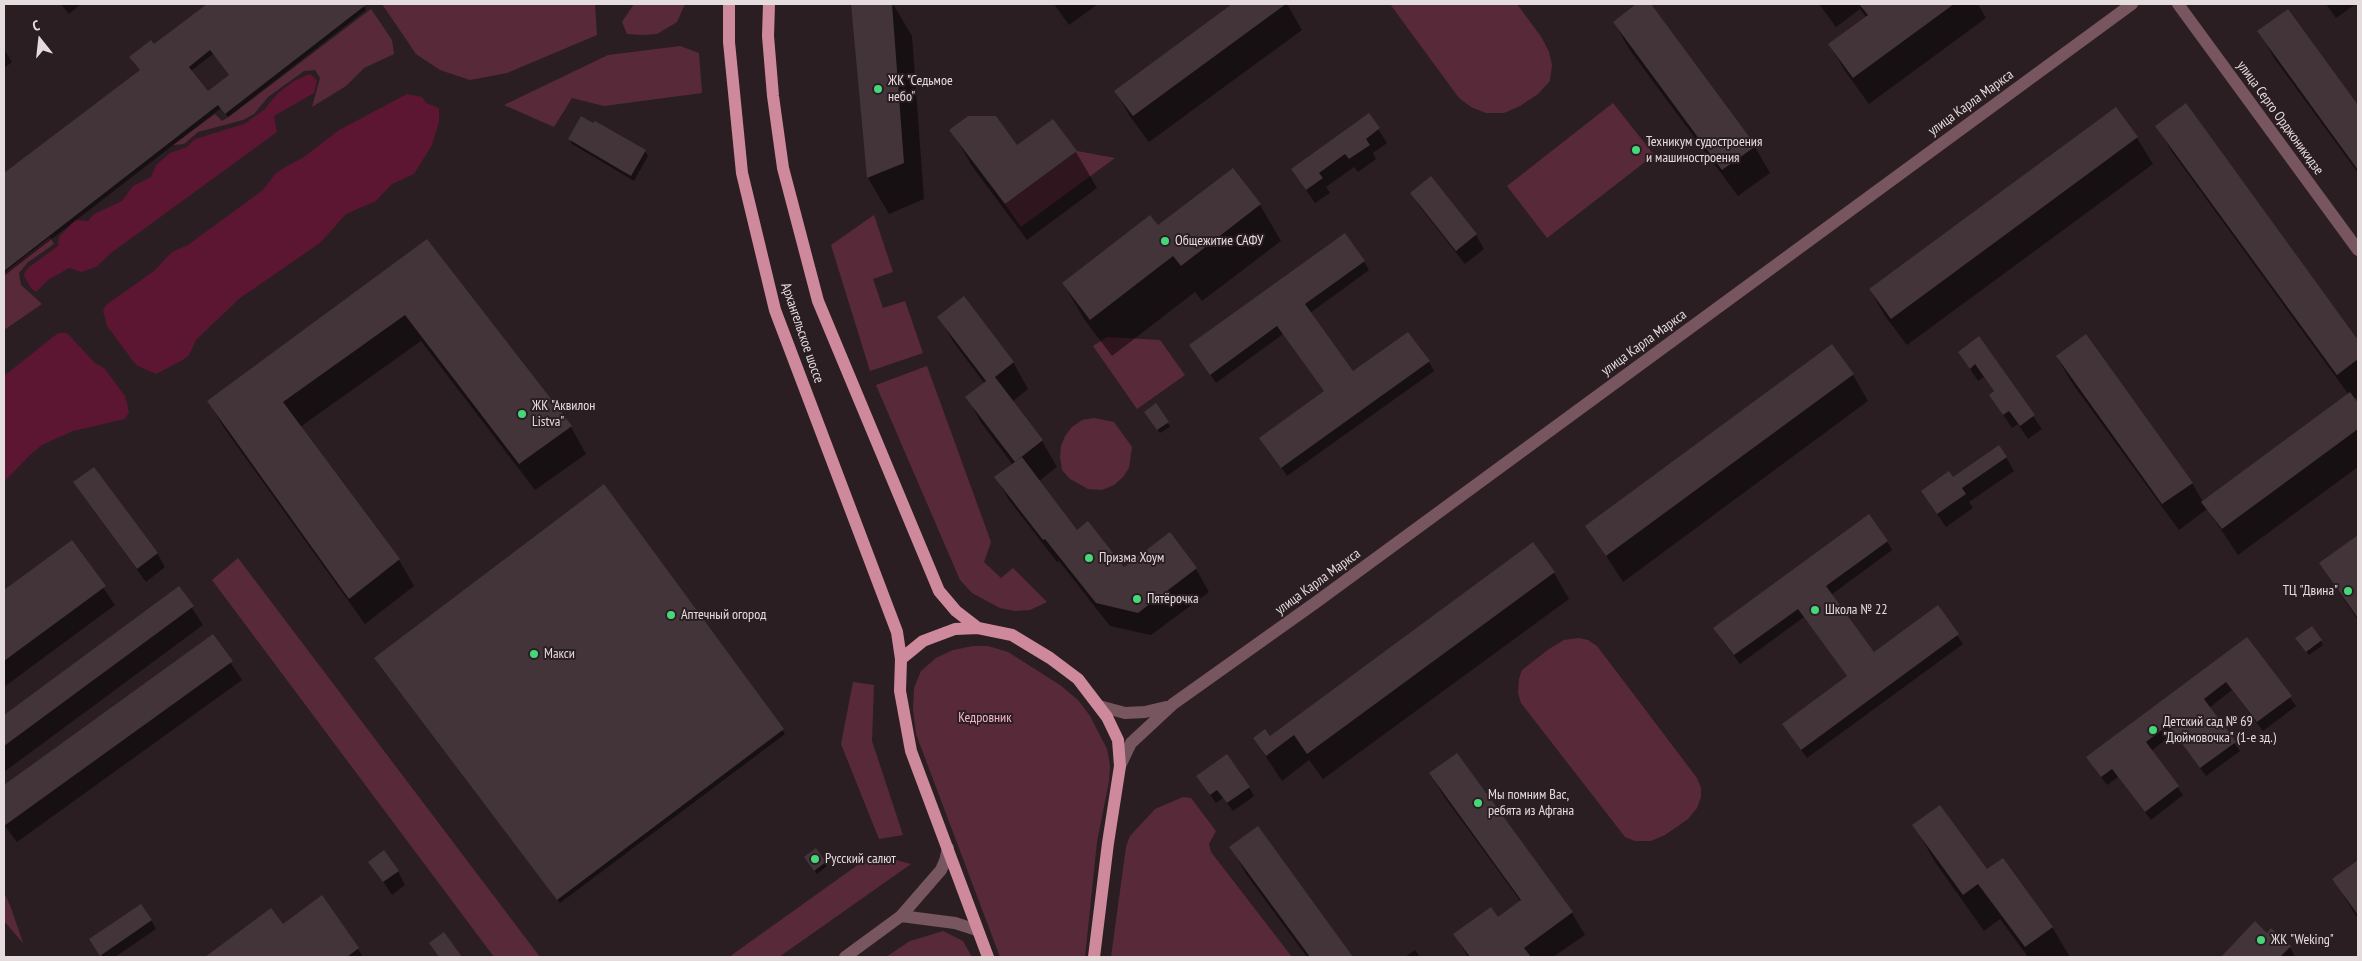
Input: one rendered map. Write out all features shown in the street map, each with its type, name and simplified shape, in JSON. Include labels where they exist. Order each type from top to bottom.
[{"type":"main road","name":"Архангельское шоссе","points":[[729,4],[729,42],[742,173],[775,310],[897,632],[901,659],[900,691],[911,752],[988,957]]},
{"type":"main road","name":"Архангельское шоссе","points":[[769,4],[768,36],[772,88],[783,168],[818,301],[939,592],[956,611],[978,628]]},
{"type":"main road","points":[[901,659],[923,641],[955,629],[978,628],[1012,635],[1050,658],[1078,679],[1114,727],[1120,750],[1120,766],[1108,843],[1094,957]]},
{"type":"street","name":"улица Карла Маркса","points":[[1173,704],[1315,603],[2132,4]]},
{"type":"street","name":"улица Серго Орджоникидзе","points":[[2178,4],[2358,250]]},
{"type":"street","points":[[1099,706],[1125,713],[1159,710],[1173,704]]},
{"type":"street","points":[[1120,766],[1131,743],[1173,704]]},
{"type":"street","points":[[845,957],[901,916],[941,870],[946,861],[948,848]]},
{"type":"street","points":[[901,916],[955,923],[977,930]]},
{"type":"green space","points":[[382,4],[595,4],[597,35],[507,73],[470,80],[440,70],[416,54]]},
{"type":"green space","points":[[634,4],[685,4],[677,22],[657,34],[643,35],[627,34],[622,22]]},
{"type":"green space","points":[[1390,4],[1517,4],[1542,38],[1549,52],[1552,65],[1550,81],[1538,94],[1520,106],[1504,113],[1486,113],[1471,107],[1459,98]]},
{"type":"green space","points":[[371,9],[392,40],[394,54],[364,68],[346,86],[312,107],[320,78],[315,70],[304,71],[268,97],[254,114],[243,120],[198,132],[184,144],[173,145],[215,114],[222,121],[230,116]]},
{"type":"green space","points":[[680,46],[699,53],[702,93],[604,106],[572,98],[554,127],[504,105],[608,55]]},
{"type":"green space","points":[[1613,103],[1654,155],[1547,238],[1507,186]]},
{"type":"green space","points":[[1077,151],[1115,158],[1021,227],[1005,204]]},
{"type":"green space","points":[[874,215],[893,272],[873,279],[883,308],[905,301],[923,353],[870,371],[831,245]]},
{"type":"green space","points":[[50,237],[54,244],[27,263],[19,273],[21,285],[42,304],[4,330],[4,273]]},
{"type":"green space","points":[[1107,337],[1160,340],[1185,375],[1137,409],[1093,346]]},
{"type":"green space","points":[[927,366],[991,542],[984,562],[1001,578],[1013,568],[1047,602],[1030,610],[1015,611],[1000,608],[972,593],[960,580],[876,385]]},
{"type":"green space","points":[[1094,418],[1114,422],[1132,447],[1129,468],[1123,477],[1114,485],[1102,490],[1088,489],[1070,479],[1062,470],[1060,457],[1061,446],[1065,436],[1072,427],[1082,420]]},
{"type":"green space","points":[[238,558],[540,957],[494,957],[212,580]]},
{"type":"green space","points":[[1579,638],[1588,640],[1597,646],[1697,778],[1701,788],[1701,797],[1697,808],[1688,819],[1665,835],[1651,841],[1635,841],[1625,837],[1521,703],[1518,693],[1522,670],[1564,640]]},
{"type":"green space","name":"Кедровник","points":[[973,646],[988,646],[1008,652],[1060,685],[1078,700],[1090,716],[1107,749],[1110,765],[1109,781],[1097,842],[1085,957],[1000,957],[916,734],[913,709],[914,688],[921,671],[936,658],[953,650]]},
{"type":"green space","points":[[853,682],[874,685],[872,741],[903,835],[879,839],[841,744]]},
{"type":"green space","points":[[1183,797],[1191,798],[1216,831],[1209,844],[1211,852],[1292,957],[1111,957],[1126,847],[1130,836],[1155,809]]},
{"type":"green space","points":[[873,854],[911,864],[779,957],[729,957]]},
{"type":"green space","points":[[4,892],[11,908],[23,943],[4,921]]},
{"type":"green space","points":[[943,931],[963,941],[972,957],[886,957],[910,941]]},
{"type":"shaded area","points":[[310,74],[317,80],[314,93],[274,116],[277,132],[111,253],[96,267],[81,272],[69,268],[48,280],[36,292],[31,288],[24,276],[25,272],[58,246],[59,237],[75,220],[88,221],[94,214],[122,201],[133,186],[151,177],[156,165],[170,153],[187,147],[195,139],[244,124],[264,110],[278,93],[294,81]]},
{"type":"shaded area","points":[[407,94],[422,97],[426,103],[439,108],[439,122],[432,145],[414,174],[392,184],[376,201],[346,214],[320,243],[240,298],[196,340],[189,355],[183,360],[156,374],[136,365],[107,326],[103,311],[106,305],[154,271],[172,252],[188,245],[263,190],[275,174],[282,169],[304,157],[339,130]]},
{"type":"shaded area","points":[[58,333],[67,333],[95,363],[104,368],[125,396],[129,412],[125,419],[73,431],[42,445],[4,482],[4,376]]},
{"type":"building","points":[[207,4],[367,4],[225,114],[218,105],[4,271],[4,173],[140,70],[129,57],[151,40],[154,44]],"holes":[[[210,50],[229,75],[208,91],[189,67]]]},
{"type":"building","name":"ЖК \"Седьмое небо\"","points":[[851,4],[892,4],[904,163],[867,178]]},
{"type":"building","points":[[1232,4],[1286,4],[1133,116],[1114,91]]},
{"type":"building","points":[[1636,4],[1651,4],[1756,146],[1722,170],[1613,22]]},
{"type":"building","points":[[1859,4],[1954,4],[1853,78],[1828,44],[1868,15]]},
{"type":"building","points":[[2288,9],[2358,105],[2358,170],[2257,31]]},
{"type":"building","points":[[2186,103],[2358,340],[2358,359],[2337,375],[2155,126]]},
{"type":"building","points":[[2116,107],[2138,137],[1891,319],[1869,289]]},
{"type":"building","points":[[1369,113],[1380,128],[1366,139],[1370,145],[1349,159],[1345,154],[1319,173],[1323,178],[1306,190],[1291,169]]},
{"type":"building","points":[[581,116],[593,123],[595,121],[646,150],[631,176],[568,139]]},
{"type":"building","points":[[968,116],[996,116],[1017,145],[1053,119],[1077,151],[1005,204],[949,130]]},
{"type":"building","name":"Общежитие САФУ","points":[[1233,168],[1261,204],[1181,266],[1173,256],[1090,320],[1062,283],[1150,215],[1158,225]]},
{"type":"building","points":[[1431,176],[1477,234],[1456,251],[1410,193]]},
{"type":"building","points":[[1345,233],[1365,261],[1305,304],[1353,371],[1408,332],[1430,361],[1281,468],[1259,438],[1324,391],[1277,326],[1210,375],[1189,345]]},
{"type":"building","name":"ЖК \"Аквилон Listva\"","points":[[427,239],[572,426],[519,464],[405,315],[283,402],[400,559],[349,599],[207,401]]},
{"type":"building","points":[[964,296],[1014,362],[995,377],[1043,440],[1015,462],[965,397],[986,381],[937,317]]},
{"type":"building","points":[[2086,334],[2193,483],[2162,504],[2056,356]]},
{"type":"building","points":[[1979,336],[2035,415],[2020,426],[2009,411],[2003,415],[1989,395],[1994,391],[1975,364],[1970,369],[1958,352]]},
{"type":"building","points":[[1832,344],[1854,374],[1606,556],[1585,526]]},
{"type":"building","points":[[2350,392],[2358,403],[2358,429],[2222,529],[2201,502]]},
{"type":"building","points":[[1156,403],[1169,422],[1157,430],[1144,412]]},
{"type":"building","points":[[1999,445],[2007,457],[1962,488],[1966,494],[1937,514],[1921,491],[1949,471],[1953,477]]},
{"type":"building","name":"Призма Хоум","points":[[1022,457],[1077,530],[1088,521],[1124,567],[1170,532],[1197,568],[1138,613],[1096,603],[1045,539],[1043,540],[994,477]]},
{"type":"building","points":[[94,467],[158,553],[137,569],[73,482]]},
{"type":"building","points":[[604,484],[784,729],[557,900],[374,658]]},
{"type":"building","points":[[1869,514],[1888,541],[1826,586],[1874,652],[1938,605],[1959,634],[1801,750],[1782,724],[1847,676],[1798,609],[1734,655],[1713,628]]},
{"type":"building","name":"ТЦ \"Двина\"","points":[[2358,535],[2358,618],[2319,563]]},
{"type":"building","points":[[72,540],[106,586],[4,661],[4,590]]},
{"type":"building","points":[[1533,542],[1555,572],[1307,754],[1294,735],[1266,756],[1253,738],[1265,729],[1270,736]]},
{"type":"building","points":[[179,586],[194,606],[4,746],[4,715]]},
{"type":"building","points":[[2312,626],[2322,640],[2306,652],[2295,638]]},
{"type":"building","points":[[213,634],[233,661],[4,826],[4,785]]},
{"type":"building","points":[[2247,637],[2292,696],[2257,722],[2226,682],[2204,699],[2236,742],[2200,768],[2168,725],[2146,742],[2179,786],[2145,812],[2112,769],[2101,777],[2086,757]]},
{"type":"building","points":[[1457,753],[1573,912],[1524,948],[1531,957],[1470,957],[1453,934],[1491,907],[1498,917],[1521,900],[1429,773]]},
{"type":"building","points":[[1227,754],[1250,787],[1227,803],[1217,790],[1210,795],[1196,776]]},
{"type":"building","points":[[1940,805],[1987,869],[2003,858],[2053,927],[2025,947],[1978,884],[1963,895],[1912,825]]},
{"type":"building","points":[[1258,826],[1353,957],[1310,957],[1229,847]]},
{"type":"building","name":"Русский салют","points":[[816,848],[826,862],[814,871],[804,857]]},
{"type":"building","points":[[384,850],[399,871],[383,882],[368,862]]},
{"type":"building","points":[[2358,860],[2358,915],[2332,879]]},
{"type":"building","points":[[322,895],[359,948],[347,957],[205,957],[271,908],[283,924]]},
{"type":"building","points":[[141,904],[152,920],[100,956],[89,939]]},
{"type":"building","name":"ЖК \"Weking\"","points":[[2255,921],[2267,933],[2271,928],[2291,946],[2280,957],[2221,957]]},
{"type":"building","points":[[444,932],[462,957],[439,957],[429,943]]},
{"type":"place","name":"ЖК \"Седьмое небо\"","points":[[878,89]]},
{"type":"place","name":"Техникум судостроения и машиностроения","points":[[1636,150]]},
{"type":"place","name":"Общежитие САФУ","points":[[1165,241]]},
{"type":"place","name":"ЖК \"Аквилон Listva\"","points":[[522,414]]},
{"type":"place","name":"Призма Хоум","points":[[1089,558]]},
{"type":"place","name":"ТЦ \"Двина\"","points":[[2348,591]]},
{"type":"place","name":"Пятёрочка","points":[[1137,599]]},
{"type":"place","name":"Школа № 22","points":[[1815,610]]},
{"type":"place","name":"Аптечный огород","points":[[671,615]]},
{"type":"place","name":"Макси","points":[[534,654]]},
{"type":"place","name":"Детский сад № 69 \"Дюймовочка\" (1-е зд.)","points":[[2153,730]]},
{"type":"place","name":"Мы помним Вас, ребята из Афгана","points":[[1478,803]]},
{"type":"place","name":"Русский салют","points":[[815,859]]},
{"type":"place","name":"ЖК \"Weking\"","points":[[2261,940]]}]
